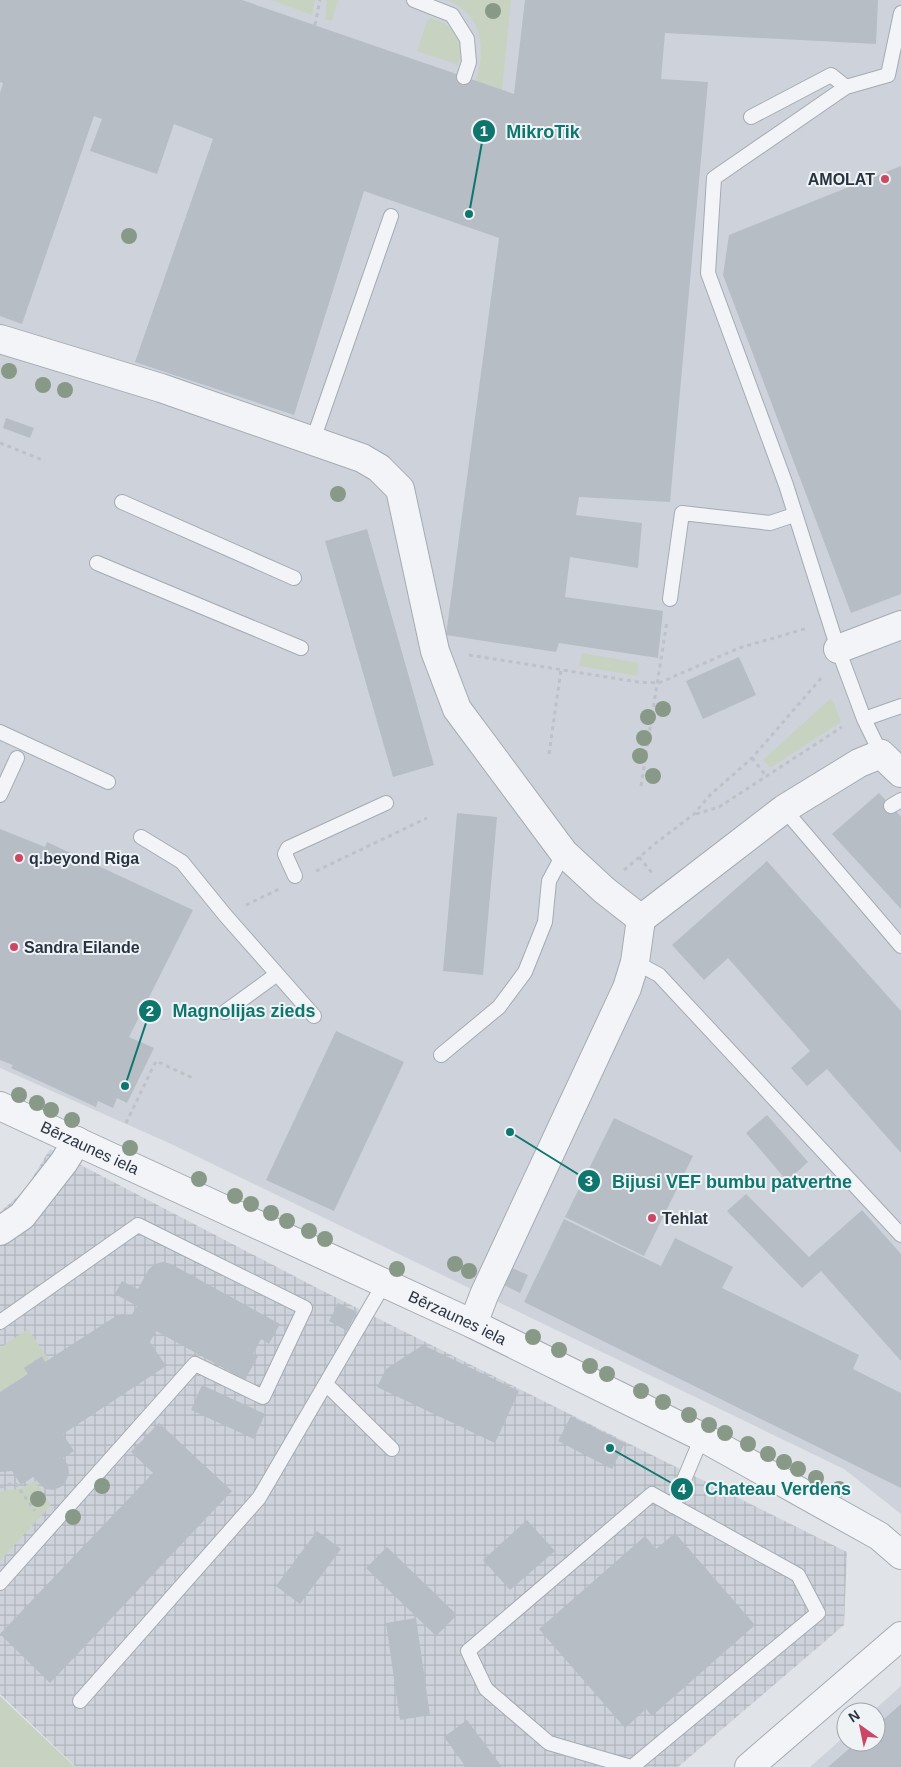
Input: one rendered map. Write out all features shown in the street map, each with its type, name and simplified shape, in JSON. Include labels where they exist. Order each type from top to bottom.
[{"type":"street","points":[[0,339],[161,388],[362,458],[379,468],[400,489],[435,651],[457,709],[564,853],[604,890],[641,919]]},
{"type":"street","points":[[838,649],[901,624]]},
{"type":"street","points":[[473,1324],[484,1295],[627,988],[635,962],[641,919],[784,809],[859,762],[881,754],[901,773]]},
{"type":"street","name":"Bērzaunes iela","points":[[0,1106],[385,1282],[702,1437],[879,1536],[901,1556]]},
{"type":"street","points":[[0,1231],[22,1216],[64,1162],[77,1141]]},
{"type":"street","points":[[749,1767],[901,1636]]},
{"type":"lane","points":[[414,0],[452,15],[467,39],[469,62],[464,77]]},
{"type":"lane","points":[[888,75],[901,13]]},
{"type":"lane","points":[[750,116],[831,75],[846,86]]},
{"type":"lane","points":[[881,754],[864,719],[838,649],[786,485],[708,273],[714,178],[846,86],[888,75],[901,80]]},
{"type":"lane","points":[[312,440],[391,216]]},
{"type":"lane","points":[[122,502],[294,578]]},
{"type":"lane","points":[[670,599],[682,513],[770,523],[794,515]]},
{"type":"lane","points":[[97,563],[301,648]]},
{"type":"lane","points":[[864,719],[901,706]]},
{"type":"lane","points":[[0,732],[108,782]]},
{"type":"lane","points":[[0,795],[17,758]]},
{"type":"lane","points":[[291,881],[285,854],[288,848],[386,803]]},
{"type":"lane","points":[[784,809],[901,946]]},
{"type":"lane","points":[[142,837],[182,862],[225,915],[314,1016]]},
{"type":"lane","points":[[442,1055],[499,1007],[526,972],[545,922],[549,881],[564,853]]},
{"type":"lane","points":[[635,962],[659,974],[901,1235]]},
{"type":"lane","points":[[225,1012],[277,974]]},
{"type":"lane","points":[[0,1322],[138,1225],[305,1308],[263,1397],[195,1364],[0,1583]]},
{"type":"lane","points":[[80,1701],[259,1498],[327,1385],[385,1282]]},
{"type":"lane","points":[[327,1385],[392,1449]]},
{"type":"lane","points":[[673,1506],[702,1437]]},
{"type":"lane","points":[[652,1494],[798,1575],[818,1613],[632,1767],[549,1743],[486,1689],[468,1651],[652,1494]]},
{"type":"path","points":[[315,25],[320,0]]},
{"type":"path","points":[[0,443],[45,461]]},
{"type":"path","points":[[641,786],[659,683],[670,599]]},
{"type":"path","points":[[435,651],[638,682],[659,683],[739,648],[830,622]]},
{"type":"path","points":[[604,890],[656,843],[694,814],[710,795],[752,758],[832,666],[838,649]]},
{"type":"path","points":[[549,754],[561,670]]},
{"type":"path","points":[[694,814],[719,807],[845,725],[864,719]]},
{"type":"path","points":[[752,758],[767,777]]},
{"type":"path","points":[[313,872],[427,818]]},
{"type":"path","points":[[225,915],[291,881]]},
{"type":"path","points":[[126,1123],[156,1061],[195,1079]]},
{"type":"path","points":[[0,1488],[15,1484],[48,1529]]},
{"type":"shaded area","points":[[0,0],[901,0],[901,1514],[844,1469],[169,1143],[0,1068]]},
{"type":"shaded area","points":[[50,1149],[323,1291],[847,1552],[844,1625],[678,1767],[76,1767],[0,1694],[0,1212],[25,1190]]},
{"type":"shaded area","points":[[901,1686],[901,1767],[810,1767],[836,1744],[836,1752],[886,1752],[886,1702],[883,1702]]},
{"type":"green space","points":[[271,0],[315,0],[312,15]]},
{"type":"green space","points":[[327,0],[338,0],[332,21],[325,19]]},
{"type":"green space","points":[[447,0],[511,0],[502,90],[476,81],[481,57],[479,34],[468,14],[459,6]]},
{"type":"green space","points":[[431,18],[446,24],[456,35],[460,49],[458,65],[417,51],[427,21]]},
{"type":"green space","points":[[582,653],[638,663],[637,676],[579,666]]},
{"type":"green space","points":[[830,699],[833,701],[841,722],[770,768],[763,760]]},
{"type":"green space","points":[[28,1329],[49,1360],[45,1362],[41,1356],[24,1368],[28,1374],[0,1392],[0,1348]]},
{"type":"green space","points":[[35,1481],[51,1505],[0,1561],[0,1491],[19,1489]]},
{"type":"green space","points":[[0,1696],[75,1767],[0,1767]]},
{"type":"building","points":[[0,0],[242,0],[514,94],[525,0],[878,0],[876,44],[665,33],[661,79],[708,82],[670,502],[579,497],[576,515],[642,523],[638,568],[570,557],[565,597],[663,611],[658,658],[559,643],[556,652],[446,635],[499,238],[364,191],[294,415],[135,362],[213,139],[174,124],[157,174],[90,151],[102,119],[94,116],[22,324],[0,316],[0,93],[3,83],[0,82]]},
{"type":"building","points":[[901,166],[901,594],[851,613],[723,275],[729,235]]},
{"type":"building","points":[[6,418],[34,428],[30,438],[3,428]]},
{"type":"building","points":[[367,529],[434,765],[393,777],[325,541]]},
{"type":"building","points":[[739,657],[756,695],[703,719],[686,681]]},
{"type":"building","points":[[879,793],[901,817],[901,909],[832,834]]},
{"type":"building","points":[[457,813],[497,817],[483,975],[443,971]]},
{"type":"building","points":[[0,829],[45,847],[47,842],[193,910],[129,1037],[154,1048],[127,1103],[117,1098],[113,1108],[98,1101],[96,1107],[11,1068],[13,1065],[0,1060]]},
{"type":"building","points":[[767,861],[901,1011],[901,1153],[827,1069],[807,1086],[791,1068],[810,1051],[728,958],[704,980],[672,945]]},
{"type":"building","points":[[336,1031],[404,1062],[334,1211],[266,1180]]},
{"type":"building","points":[[767,1115],[808,1162],[787,1181],[746,1133]]},
{"type":"building","points":[[614,1118],[693,1156],[644,1256],[565,1217]]},
{"type":"building","points":[[746,1194],[809,1257],[862,1210],[901,1254],[901,1361],[821,1271],[802,1288],[727,1211]]},
{"type":"building","points":[[564,1219],[661,1266],[675,1238],[733,1267],[722,1288],[859,1355],[853,1369],[901,1393],[901,1488],[524,1302]]},
{"type":"building","points":[[163,1262],[171,1264],[280,1324],[269,1344],[261,1339],[253,1354],[258,1356],[245,1380],[156,1331],[150,1342],[166,1366],[63,1434],[74,1451],[63,1458],[68,1465],[69,1473],[61,1487],[53,1490],[45,1489],[33,1477],[21,1485],[12,1471],[0,1472],[0,1392],[28,1374],[24,1368],[42,1356],[45,1362],[116,1316],[123,1314],[131,1316],[137,1306],[115,1294],[122,1281],[138,1289],[149,1269],[155,1264]]},
{"type":"building","points":[[512,1268],[528,1275],[520,1293],[504,1285]]},
{"type":"building","points":[[338,1303],[357,1312],[347,1331],[329,1321]]},
{"type":"building","points":[[423,1345],[519,1391],[495,1443],[377,1387],[386,1369]]},
{"type":"building","points":[[202,1385],[265,1414],[254,1439],[191,1410]]},
{"type":"building","points":[[571,1416],[625,1443],[612,1469],[558,1441]]},
{"type":"building","points":[[159,1423],[232,1491],[50,1683],[0,1634],[153,1473],[131,1452]]},
{"type":"building","points":[[527,1520],[555,1551],[510,1590],[483,1560]]},
{"type":"building","points":[[317,1531],[341,1549],[300,1604],[276,1586]]},
{"type":"building","points":[[675,1533],[755,1625],[652,1716],[646,1709],[625,1728],[539,1629],[645,1536],[656,1549]]},
{"type":"building","points":[[387,1547],[457,1615],[436,1636],[366,1568]]},
{"type":"building","points":[[416,1618],[430,1715],[400,1720],[386,1623]]},
{"type":"building","points":[[901,1704],[901,1767],[828,1767],[845,1752],[886,1752],[886,1717]]},
{"type":"building","points":[[467,1720],[502,1767],[466,1767],[444,1737]]},
{"type":"place","name":"AMOLAT","points":[[885,179]]},
{"type":"place","name":"MikroTik","points":[[469,214]]},
{"type":"place","name":"q.beyond Riga","points":[[19,858]]},
{"type":"place","name":"Sandra Eilande","points":[[14,947]]},
{"type":"place","name":"Magnolijas zieds","points":[[125,1086]]},
{"type":"place","name":"Bijusi VEF bumbu patvertne","points":[[510,1132]]},
{"type":"place","name":"Tehlat","points":[[652,1218]]},
{"type":"place","name":"Chateau Verdens","points":[[610,1448]]}]
